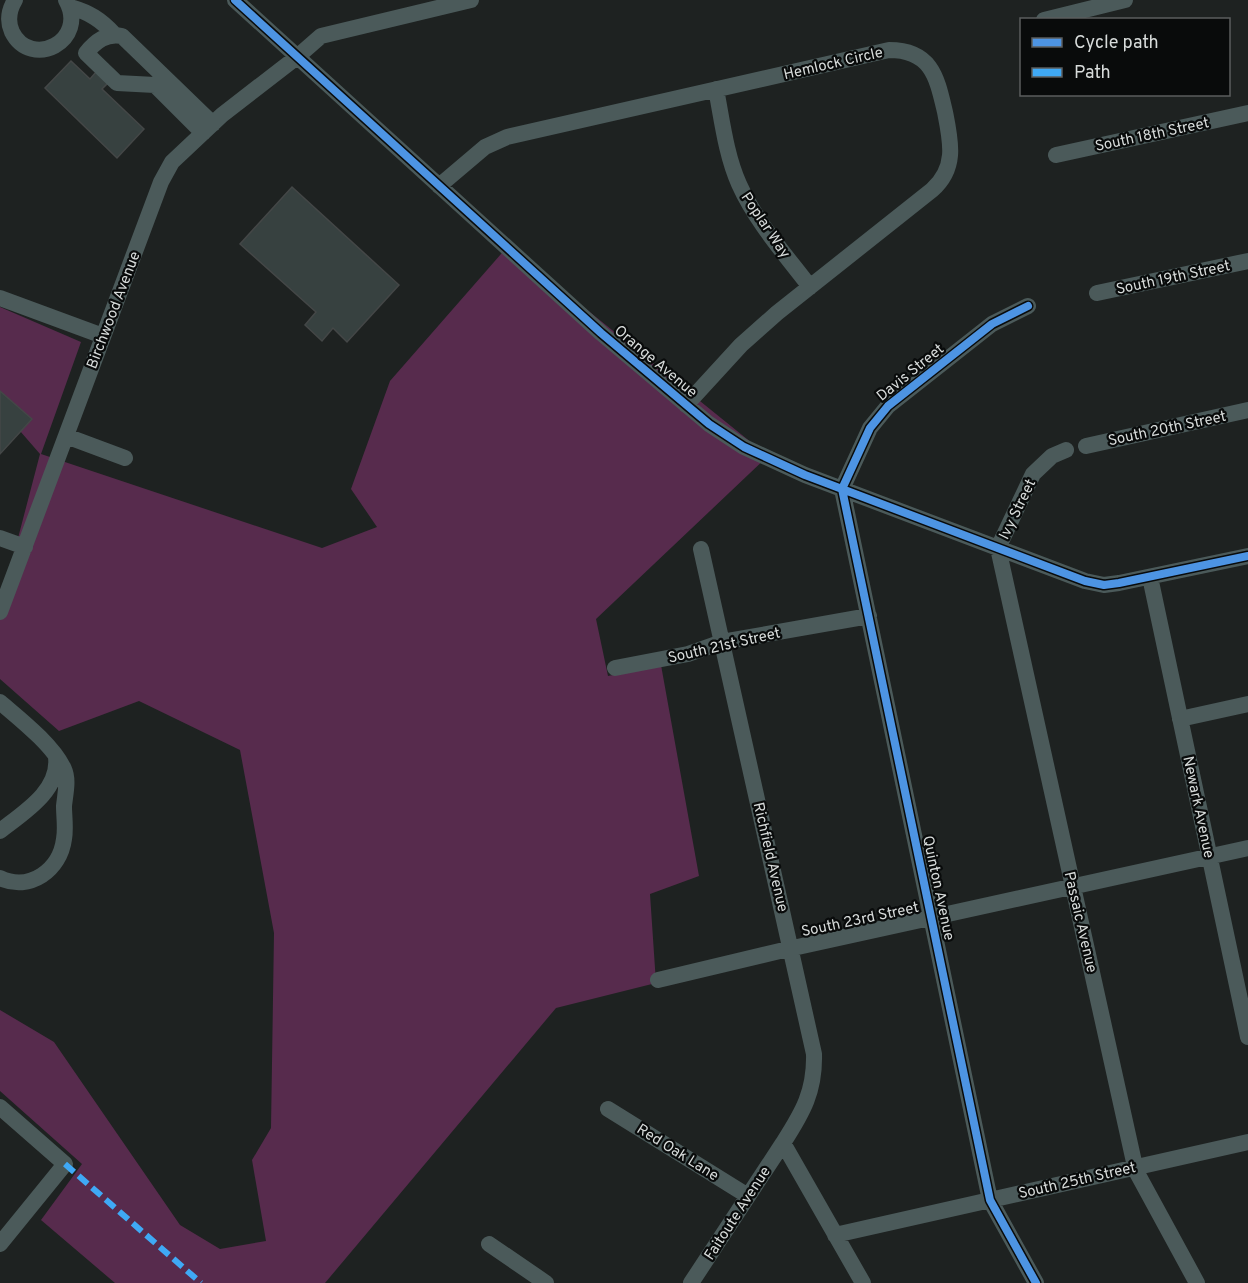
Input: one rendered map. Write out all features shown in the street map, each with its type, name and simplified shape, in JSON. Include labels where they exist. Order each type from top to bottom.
[{"type":"street","points":[[15,0],[9,18],[10,29],[24,45],[45,50],[56,46],[64,39],[72,24],[68,4]]},
{"type":"street","name":"Orange Avenue","points":[[235,0],[601,333],[709,424],[744,447],[805,475],[1085,581],[1104,585],[1149,577]]},
{"type":"street","name":"Birchwood Avenue","points":[[0,612],[161,182],[171,162],[208,128],[321,36],[471,0]]},
{"type":"street","points":[[1052,18],[1125,0]]},
{"type":"street","points":[[68,4],[100,19],[114,34]]},
{"type":"street","points":[[86,53],[103,37],[114,34],[122,36],[208,128]]},
{"type":"street","points":[[64,39],[86,53],[117,83],[155,85],[208,128]]},
{"type":"street","name":"Hemlock Circle","points":[[439,186],[485,147],[507,137],[890,50],[909,52],[932,69],[936,77],[952,149],[948,169],[943,178],[932,190],[741,345],[686,405]]},
{"type":"street","name":"Poplar Way","points":[[716,89],[729,151],[738,182],[750,208],[810,287]]},
{"type":"street","name":"South 18th Street","points":[[1056,155],[1248,113]]},
{"type":"street","name":"South 19th Street","points":[[1097,293],[1248,261]]},
{"type":"street","points":[[0,298],[103,336]]},
{"type":"street","name":"Davis Street","points":[[842,489],[870,428],[888,406],[992,324],[1028,306]]},
{"type":"street","name":"South 20th Street","points":[[1086,446],[1248,410]]},
{"type":"street","points":[[66,436],[125,458]]},
{"type":"street","name":"Ivy Street","points":[[998,548],[1033,474],[1052,456],[1066,450]]},
{"type":"street","name":"Quinton Avenue","points":[[842,489],[990,1200],[1036,1283]]},
{"type":"street","points":[[0,538],[25,547]]},
{"type":"street","name":"Passaic Avenue","points":[[998,548],[1136,1167],[1139,1177],[1197,1283]]},
{"type":"street","name":"Richfield Avenue","points":[[701,549],[812,1043],[814,1075],[806,1106],[783,1143]]},
{"type":"street","points":[[1149,577],[1248,556]]},
{"type":"street","name":"Newark Avenue","points":[[1149,577],[1210,857],[1244,997],[1248,1036]]},
{"type":"street","name":"South 21st Street","points":[[615,668],[688,654],[722,642],[868,616]]},
{"type":"street","points":[[0,702],[56,757],[65,771],[66,786],[64,838],[59,856],[44,876],[25,882],[0,878]]},
{"type":"street","points":[[1180,719],[1248,704]]},
{"type":"street","points":[[0,831],[34,805],[51,785],[57,768],[56,757]]},
{"type":"street","name":"South 23rd Street","points":[[658,980],[791,948],[1248,848]]},
{"type":"street","points":[[0,1107],[65,1164],[0,1244]]},
{"type":"street","name":"Red Oak Lane","points":[[608,1109],[748,1196]]},
{"type":"street","name":"South 25th Street","points":[[835,1235],[1248,1142]]},
{"type":"street","points":[[783,1143],[863,1283]]},
{"type":"street","name":"Faitoute Avenue","points":[[696,1281],[783,1143]]},
{"type":"street","points":[[489,1244],[546,1283]]},
{"type":"shaded area","points":[[508,246],[768,456],[596,619],[608,676],[661,665],[699,876],[650,894],[656,983],[556,1008],[325,1283],[115,1283],[41,1220],[82,1164],[0,1091],[0,1010],[54,1042],[180,1225],[220,1249],[266,1241],[252,1160],[271,1128],[274,933],[240,750],[139,701],[59,731],[0,679],[0,607],[40,454],[0,408],[0,307],[81,342],[41,454],[322,548],[377,527],[351,489],[390,381]]},
{"type":"building","points":[[71,61],[90,79],[96,72],[108,83],[102,89],[144,129],[117,158],[45,88]]},
{"type":"building","points":[[292,187],[399,285],[347,342],[333,328],[322,341],[305,325],[316,312],[240,244]]},
{"type":"building","points":[[0,391],[32,419],[0,454]]},
{"type":"marked path","points":[[65,1164],[201,1283]]},
{"type":"cycle path","points":[[235,0],[601,333],[709,424],[744,447],[805,475],[1085,581],[1104,585],[1119,583],[1248,556]]},
{"type":"cycle path","points":[[1028,306],[992,324],[888,406],[870,428],[842,489],[990,1200],[1036,1283]]}]
